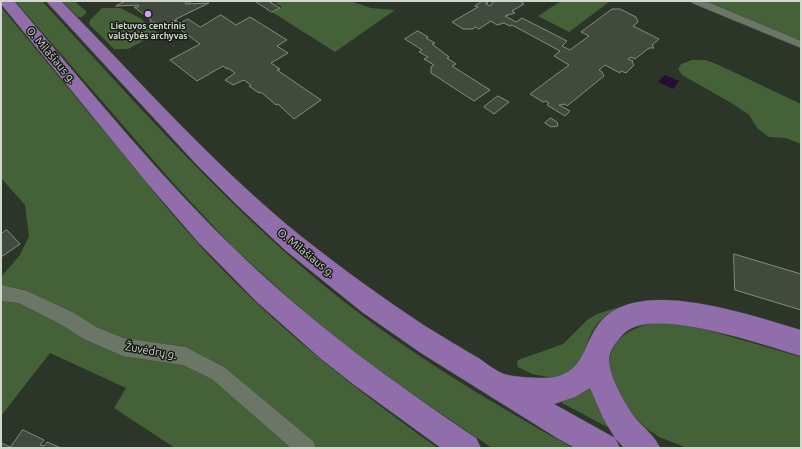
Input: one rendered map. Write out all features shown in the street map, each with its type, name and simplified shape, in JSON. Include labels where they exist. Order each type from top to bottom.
[{"type":"main road","name":"O. Milašiaus g.","points":[[6,1],[161,186],[206,235],[245,274],[309,332],[361,374],[466,448]]},
{"type":"main road","name":"O. Milašiaus g.","points":[[53,1],[204,160],[244,199],[293,243],[371,304],[430,344],[567,428],[605,448]]},
{"type":"main road","points":[[501,387],[550,392],[570,387],[581,380],[596,360],[601,342],[613,326],[626,317],[645,312],[673,312],[702,317],[801,343]]},
{"type":"main road","points":[[596,360],[600,380],[610,404],[627,431],[645,448]]},
{"type":"street","points":[[696,1],[801,45]]},
{"type":"street","name":"Žuvėdrų g.","points":[[1,293],[21,296],[68,319],[90,333],[123,347],[185,356],[218,373],[306,448]]},
{"type":"green space","points":[[15,1],[42,1],[142,110],[211,182],[247,217],[321,283],[380,329],[443,371],[507,411],[573,448],[492,448],[399,385],[322,328],[232,246],[173,183]]},
{"type":"green space","points":[[62,1],[74,1],[86,11],[86,13],[82,17],[78,17]]},
{"type":"green space","points":[[273,1],[350,1],[371,8],[395,10],[335,52],[272,12],[282,7]]},
{"type":"green space","points":[[561,1],[609,2],[569,32],[538,16]]},
{"type":"green space","points":[[701,1],[801,1],[801,43]]},
{"type":"green space","points":[[1,7],[170,211],[219,266],[270,316],[324,362],[380,406],[438,448],[175,448],[114,408],[126,388],[50,353],[1,416],[1,277],[20,255],[29,236],[25,205],[1,178]]},
{"type":"green space","points":[[102,8],[120,8],[140,18],[158,33],[128,49],[114,49],[89,24],[90,20]]},
{"type":"green space","points":[[692,60],[706,60],[721,66],[801,104],[801,144],[786,138],[769,137],[758,129],[749,115],[733,104],[682,75],[678,69],[681,64]]},
{"type":"green space","points":[[619,307],[595,326],[578,369],[549,382],[548,377],[532,374],[518,367],[518,360],[563,344],[587,320],[597,314]]},
{"type":"green space","points":[[659,322],[690,325],[801,357],[801,448],[687,448],[659,437],[646,428],[635,417],[628,420],[610,371],[610,357],[613,348],[618,341],[632,330],[641,326]]},
{"type":"green space","points":[[590,381],[611,429],[562,403],[563,399]]},
{"type":"shaded area","points":[[665,75],[679,81],[673,89],[658,82]]},
{"type":"building","points":[[126,1],[191,2],[186,2],[185,4],[209,3],[176,19],[175,22],[159,26],[154,22],[150,22],[151,20],[134,7],[138,7],[139,5],[116,6]]},
{"type":"building","points":[[255,1],[268,1],[280,8],[272,12]]},
{"type":"building","points":[[483,1],[488,3],[486,4],[489,6],[493,3],[492,1],[523,1],[522,3],[524,4],[512,11],[515,13],[505,16],[516,22],[522,18],[567,41],[562,46],[570,50],[589,36],[581,32],[612,9],[620,9],[636,17],[638,22],[633,26],[659,39],[652,45],[654,48],[649,48],[635,59],[631,57],[628,59],[633,61],[632,62],[634,65],[626,73],[621,71],[620,73],[605,65],[599,70],[604,76],[567,106],[565,104],[559,105],[570,111],[565,116],[547,105],[549,103],[545,101],[543,102],[530,94],[569,65],[554,56],[560,51],[512,25],[510,26],[504,23],[497,25],[491,21],[479,29],[475,27],[473,29],[463,29],[452,22],[478,7],[475,6]]},
{"type":"building","points":[[221,15],[236,25],[250,17],[287,40],[277,46],[288,53],[271,63],[280,69],[277,70],[321,100],[294,119],[278,104],[276,105],[261,92],[259,93],[249,86],[251,85],[244,80],[233,85],[225,80],[235,73],[228,68],[227,69],[223,66],[197,81],[170,60],[200,44],[170,22],[176,20],[180,23],[188,19],[200,27]]},
{"type":"building","points":[[418,31],[435,43],[432,44],[456,64],[452,66],[490,90],[474,101],[431,73],[431,67],[434,65],[424,59],[428,57],[419,52],[422,50],[405,39]]},
{"type":"building","points":[[498,96],[509,102],[494,114],[484,107]]},
{"type":"building","points":[[551,118],[557,122],[558,126],[551,127],[545,123]]},
{"type":"building","points":[[7,230],[20,244],[1,257],[1,234]]},
{"type":"building","points":[[734,254],[801,274],[801,310],[735,290]]},
{"type":"building","points":[[23,430],[44,440],[40,445],[44,446],[47,442],[61,448],[1,448],[1,443],[10,447]]},
{"type":"place","name":"Lietuvos centrinis valstybės archyvas","points":[[148,14]]}]
